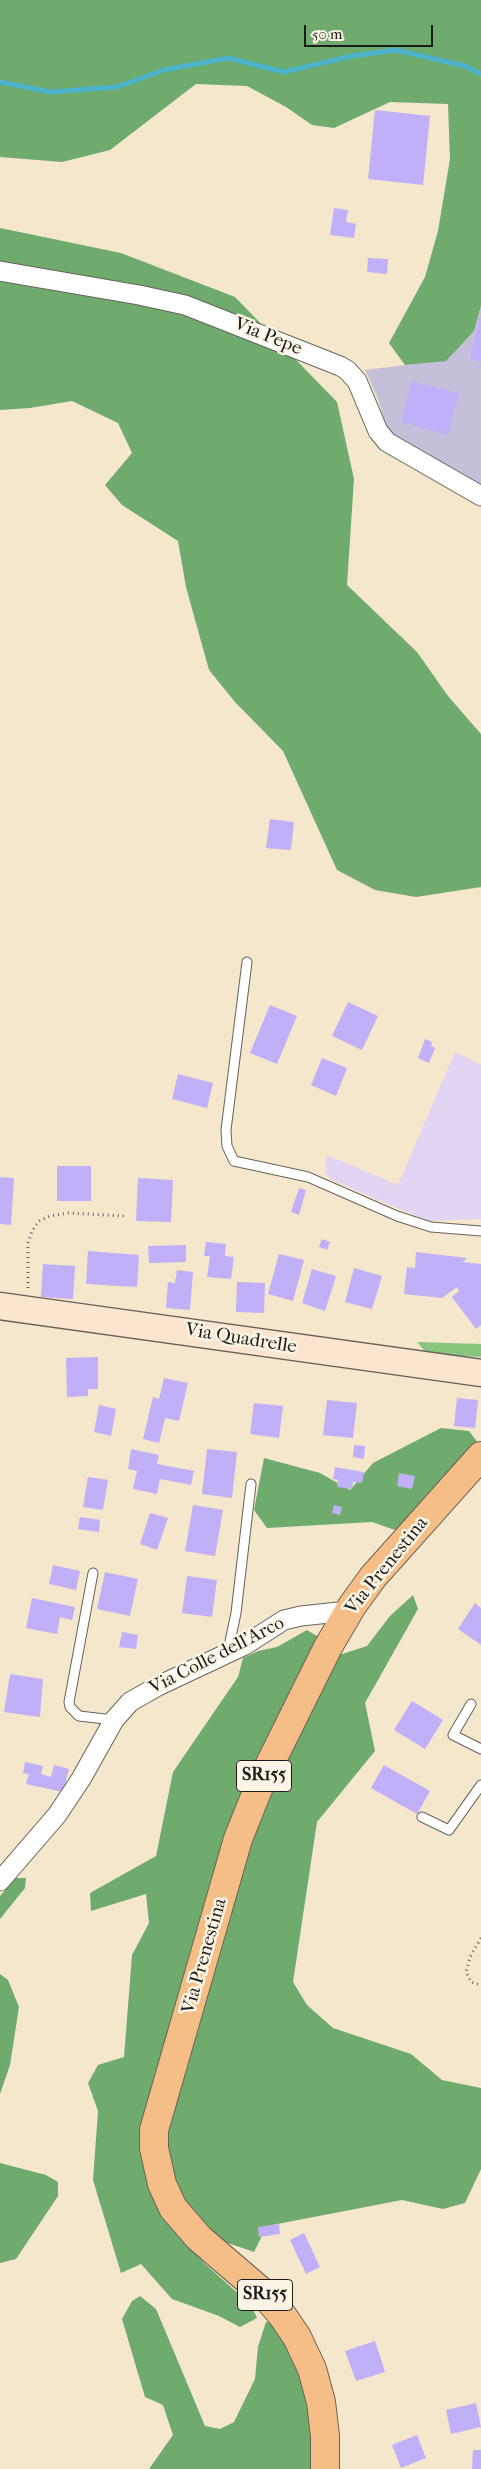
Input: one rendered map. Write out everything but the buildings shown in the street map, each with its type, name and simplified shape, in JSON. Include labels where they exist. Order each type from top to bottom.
[{"type":"main road","name":"Via Prenestina","points":[[325,2469],[325,2436],[321,2402],[312,2369],[297,2337],[282,2315],[263,2293],[199,2238],[173,2208],[162,2184],[154,2148],[154,2135],[160,2108],[244,1822],[279,1744],[348,1611],[373,1577],[481,1456]]},
{"type":"street","name":"Via Pepe","points":[[0,270],[139,295],[185,306],[340,366],[347,370],[357,381],[378,431],[386,442],[481,496]]},
{"type":"street","name":"Via Quadrelle","points":[[0,1306],[481,1373]]},
{"type":"street","name":"Via Colle dell'Arco","points":[[0,1880],[41,1835],[68,1800],[114,1720],[126,1706],[139,1696],[227,1654],[284,1620],[301,1616],[348,1611]]},
{"type":"lane","points":[[247,962],[227,1122],[227,1146],[230,1156],[238,1163],[288,1172],[318,1180],[397,1216],[431,1227],[481,1231]]},
{"type":"lane","points":[[227,1654],[236,1613],[250,1484]]},
{"type":"lane","points":[[93,1573],[69,1702],[70,1707],[79,1716],[114,1720]]},
{"type":"lane","points":[[472,1704],[453,1735],[481,1749]]},
{"type":"lane","points":[[422,1817],[449,1830],[481,1785]]},
{"type":"path","points":[[29,1309],[28,1243],[32,1231],[39,1222],[50,1216],[68,1212],[124,1216]]},
{"type":"path","points":[[481,1938],[470,1957],[466,1972],[471,1982],[481,1985]]},
{"type":"shaded area","points":[[481,306],[481,489],[397,441],[386,426],[378,399],[365,370],[446,360],[474,331]]},
{"type":"shaded area","points":[[455,1052],[481,1065],[481,1219],[428,1221],[332,1180],[325,1173],[327,1155],[398,1185]]},
{"type":"green space","points":[[0,0],[481,0],[481,306],[474,331],[446,361],[405,365],[389,343],[425,277],[438,231],[450,159],[448,104],[390,102],[334,128],[312,125],[286,107],[247,86],[196,84],[110,150],[62,162],[0,157]]},
{"type":"green space","points":[[0,228],[121,253],[235,297],[337,402],[354,479],[347,585],[417,652],[448,696],[481,734],[481,887],[416,897],[375,890],[337,870],[283,751],[235,702],[209,670],[186,587],[178,541],[122,505],[105,485],[132,453],[118,423],[72,401],[30,408],[0,410]]},
{"type":"green space","points":[[417,1342],[481,1344],[481,1357],[427,1354]]},
{"type":"green space","points":[[441,1428],[469,1431],[479,1444],[395,1530],[372,1522],[267,1528],[254,1510],[264,1458],[320,1473],[350,1490],[373,1463]]},
{"type":"green space","points":[[413,1595],[418,1609],[365,1703],[375,1751],[317,1822],[293,1982],[307,2005],[333,2028],[411,2054],[442,2080],[481,2088],[481,2169],[465,2203],[443,2209],[402,2200],[267,2226],[254,2252],[222,2241],[177,2201],[161,2121],[250,1823],[339,1655],[367,1646],[390,1616]]},
{"type":"green space","points":[[307,1630],[322,1639],[152,2101],[161,2209],[204,2263],[251,2305],[257,2318],[240,2327],[219,2316],[172,2299],[141,2264],[121,2273],[93,2180],[98,2111],[88,2083],[98,2065],[124,2057],[132,1955],[149,1923],[146,1894],[91,1911],[90,1893],[156,1856],[173,1772],[238,1677],[243,1658],[258,1651],[277,1647]]},
{"type":"green space","points":[[15,1878],[26,1878],[25,1888],[0,1919],[0,1896]]},
{"type":"green space","points":[[0,1974],[8,1980],[19,2007],[10,2065],[0,2094]]},
{"type":"green space","points":[[0,2163],[46,2175],[58,2182],[58,2196],[16,2259],[0,2263]]},
{"type":"green space","points":[[140,2296],[156,2309],[205,2426],[220,2429],[234,2422],[255,2379],[258,2347],[266,2322],[280,2323],[302,2370],[312,2410],[313,2469],[149,2469],[173,2435],[163,2405],[145,2397],[122,2319],[132,2301]]},
{"type":"waterway","points":[[0,82],[50,92],[117,87],[164,70],[228,58],[284,72],[352,56],[396,50],[465,66],[481,74]]}]
